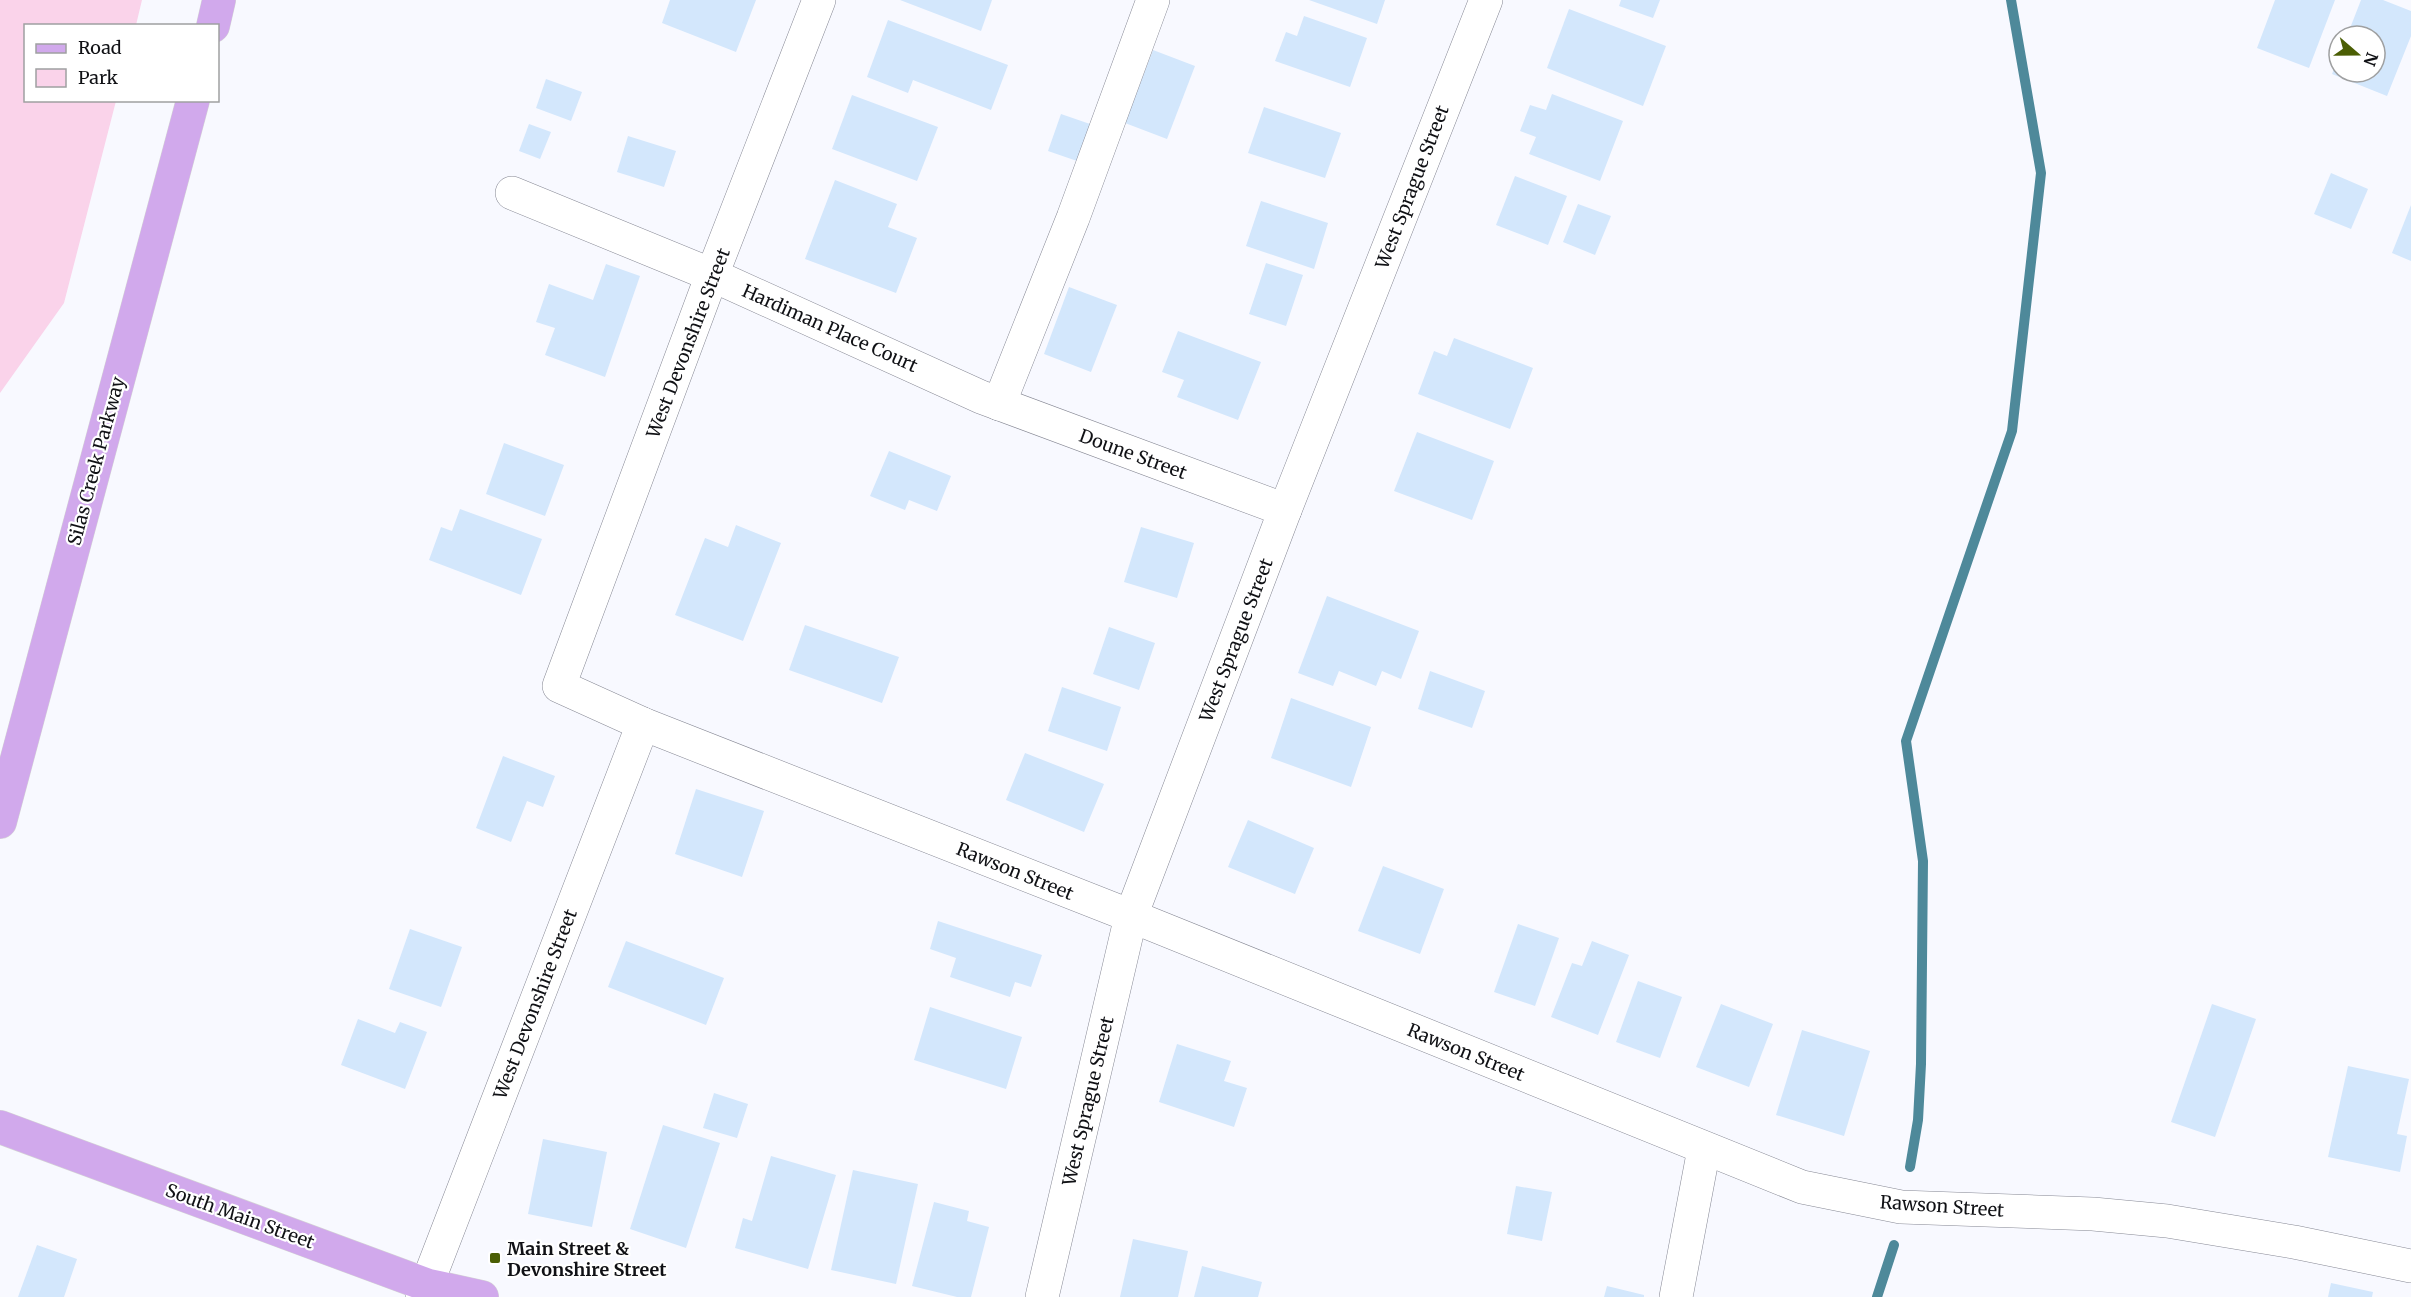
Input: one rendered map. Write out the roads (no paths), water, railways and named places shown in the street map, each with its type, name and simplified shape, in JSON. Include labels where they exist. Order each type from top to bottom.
[{"type":"main road","points":[[213,24],[219,0]]},
{"type":"main road","name":"Silas Creek Parkway","points":[[0,822],[192,102]]},
{"type":"main road","name":"South Main Street","points":[[0,1127],[425,1291],[482,1297]]},
{"type":"street","name":"West Devonshire Street","points":[[559,686],[712,275],[819,0]]},
{"type":"street","points":[[990,400],[1073,219],[1153,0]]},
{"type":"street","name":"West Sprague Street","points":[[1042,1297],[1131,916],[1285,510],[1486,0]]},
{"type":"street","name":"Hardiman Place Court","points":[[512,193],[712,275],[990,400]]},
{"type":"street","name":"Doune Street","points":[[990,400],[1285,510]]},
{"type":"street","name":"Rawson Street","points":[[559,686],[643,724],[1131,916],[1802,1188],[1901,1207],[2093,1214],[2167,1221],[2294,1242],[2411,1266]]},
{"type":"street","name":"West Devonshire Street","points":[[425,1291],[643,724]]},
{"type":"street","points":[[1676,1297],[1704,1149]]},
{"type":"waterway","points":[[1910,1167],[1918,1120],[1921,1064],[1923,861],[1906,741],[2012,431],[2041,173],[2011,0]]},
{"type":"waterway","points":[[1877,1297],[1894,1245]]},
{"type":"place","name":"Main Street & Devonshire Street","points":[[495,1258]]}]
